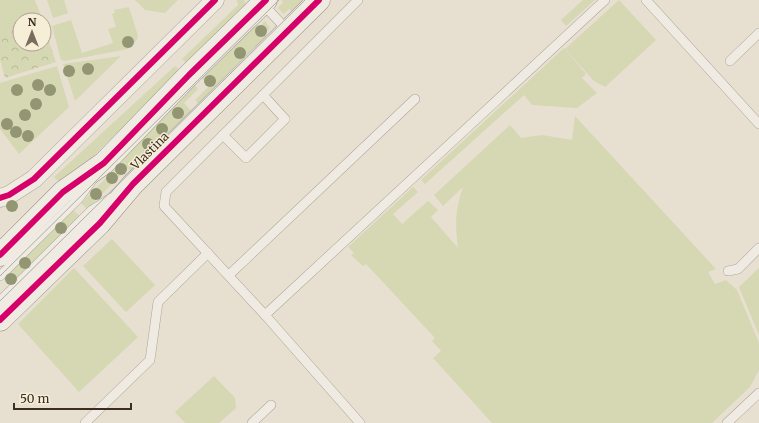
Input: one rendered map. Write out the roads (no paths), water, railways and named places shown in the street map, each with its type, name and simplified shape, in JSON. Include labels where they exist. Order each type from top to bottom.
[{"type":"street","points":[[0,198],[9,195],[34,178],[216,0]]},
{"type":"street","name":"Vlastina","points":[[0,320],[100,224],[133,184],[319,0]]},
{"type":"street","name":"Vlastina","points":[[0,255],[63,192],[104,163],[262,1]]},
{"type":"lane","points":[[358,0],[166,192],[164,206],[229,275],[360,423]]},
{"type":"lane","points":[[265,315],[605,0]]},
{"type":"lane","points":[[646,0],[759,124]]},
{"type":"lane","points":[[262,1],[288,31]]},
{"type":"lane","points":[[730,61],[759,33]]},
{"type":"lane","points":[[223,135],[246,158],[285,119],[263,95]]},
{"type":"lane","points":[[229,275],[415,100]]},
{"type":"lane","points":[[0,276],[79,198],[104,163]]},
{"type":"lane","points":[[0,301],[92,210],[133,184]]},
{"type":"lane","points":[[728,271],[738,269],[759,248]]},
{"type":"lane","points":[[85,423],[150,360],[158,302],[208,253]]},
{"type":"lane","points":[[726,423],[759,394]]},
{"type":"lane","points":[[252,423],[271,405]]},
{"type":"tram line","points":[[0,276],[279,0]]},
{"type":"tram line","points":[[0,301],[305,0]]}]
